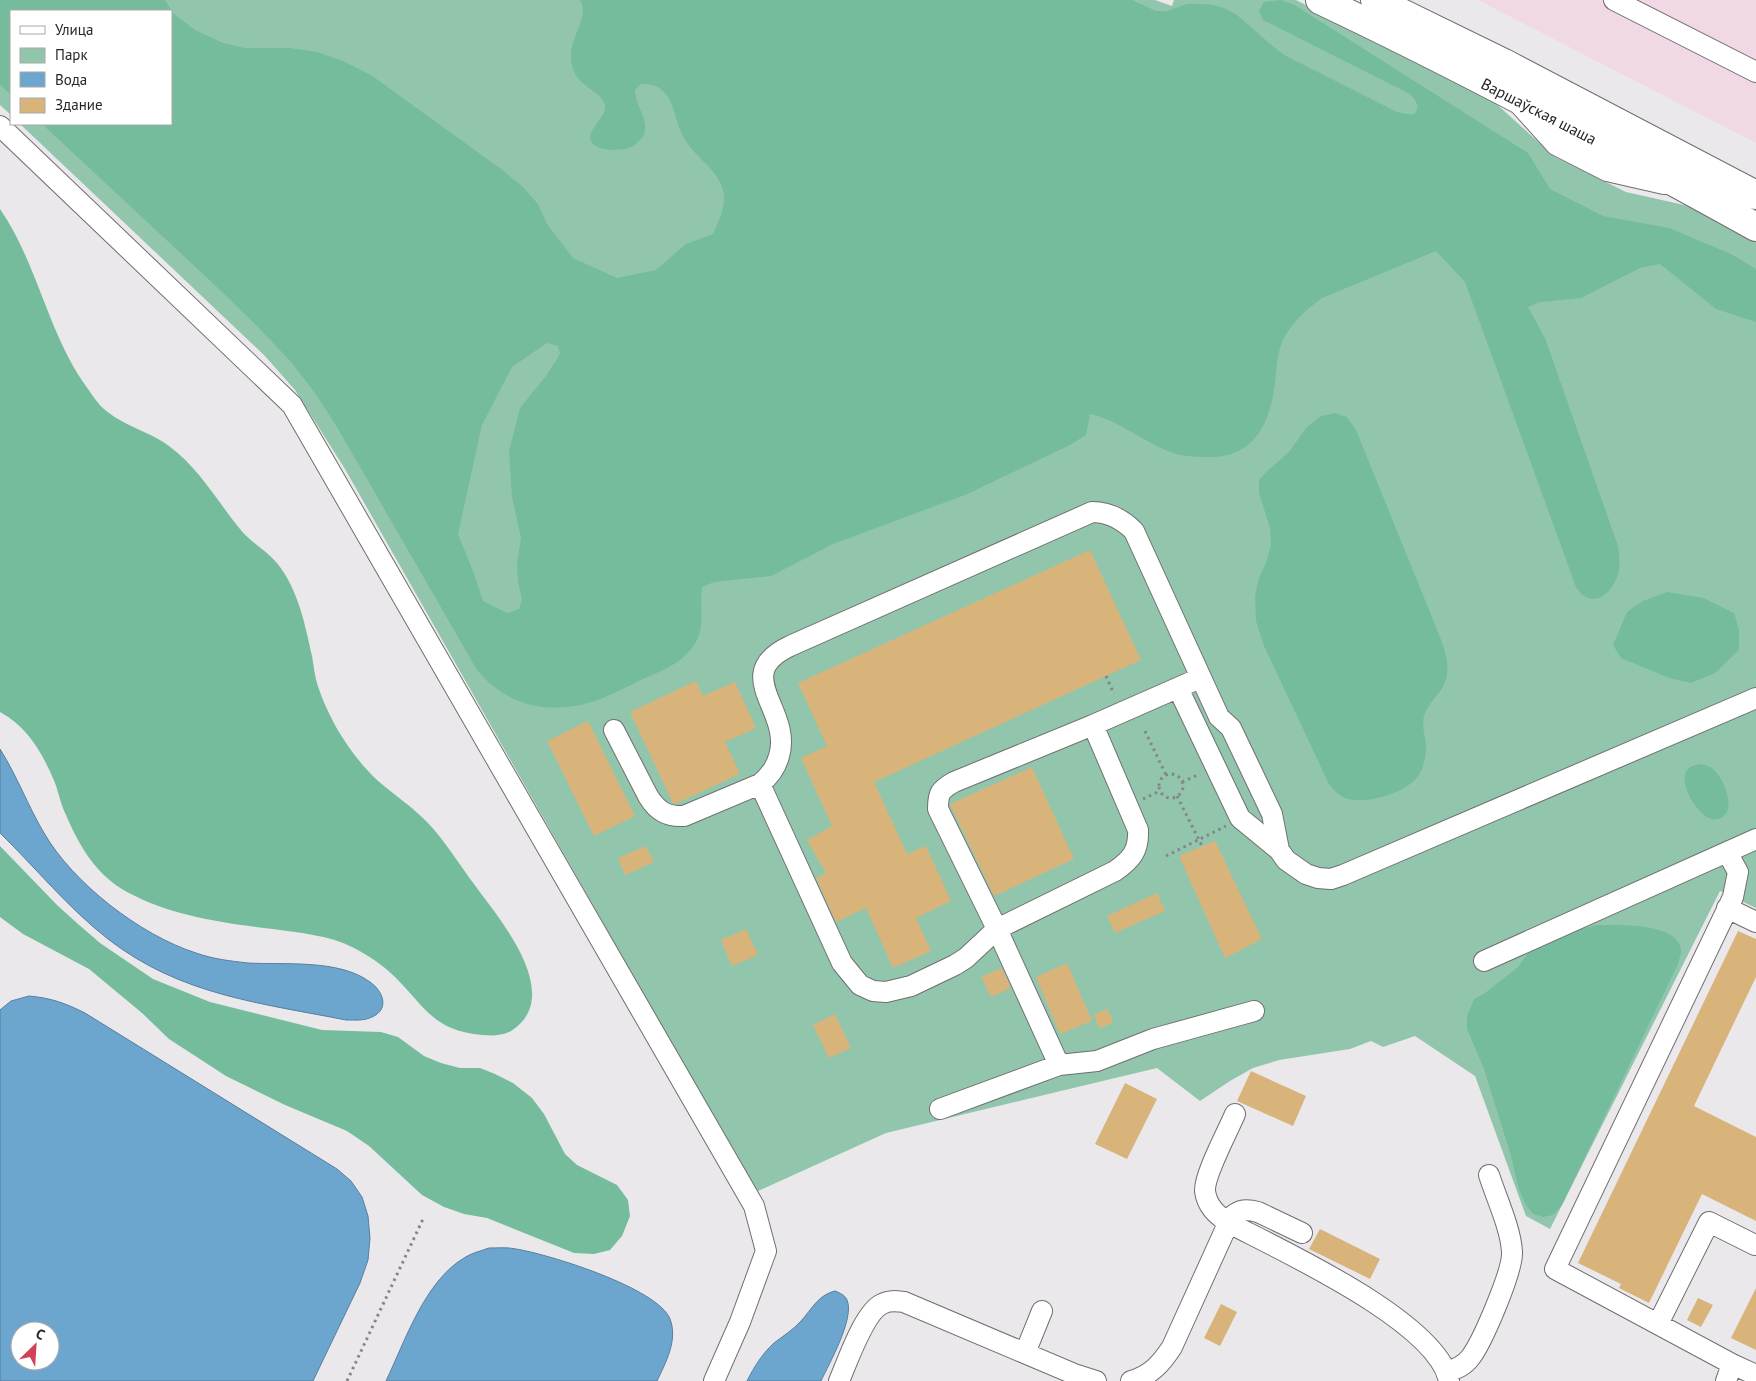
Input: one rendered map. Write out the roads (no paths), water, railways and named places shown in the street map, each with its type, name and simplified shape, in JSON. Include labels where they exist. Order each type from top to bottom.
[{"type":"highway","name":"Варшаўская шаша","points":[[1320,0],[1512,97],[1686,188],[1756,227]]},
{"type":"highway","name":"Варшаўская шаша","points":[[1375,0],[1504,63],[1756,195]]},
{"type":"lane","points":[[1614,0],[1756,72]]},
{"type":"lane","points":[[0,126],[292,405],[754,1206],[766,1251],[740,1322],[714,1381]]},
{"type":"lane","points":[[614,730],[653,804],[662,813],[667,815],[684,816],[760,784],[774,770],[782,748],[779,724],[763,684],[762,674],[772,656],[808,638],[1092,512],[1110,514],[1127,524],[1134,531],[1219,717],[1231,728],[1272,814],[1279,850]]},
{"type":"lane","points":[[1059,1065],[997,929],[938,809],[938,797],[943,789],[954,782],[1093,725],[1200,678]]},
{"type":"lane","points":[[1178,688],[1240,818],[1279,850],[1286,860],[1306,874],[1318,878],[1331,879],[1755,701]]},
{"type":"lane","points":[[760,784],[842,963],[860,985],[873,991],[886,992],[911,986],[955,965],[966,958],[997,929],[1115,871],[1125,864],[1134,853],[1138,842],[1138,830],[1093,725]]},
{"type":"lane","points":[[1484,961],[1756,839]]},
{"type":"lane","points":[[1727,852],[1738,872],[1733,897],[1555,1269],[1658,1324],[1729,1372],[1756,1375]]},
{"type":"lane","points":[[1728,908],[1756,922]]},
{"type":"lane","points":[[940,1109],[1059,1065],[1096,1061],[1153,1039],[1254,1011]]},
{"type":"lane","points":[[1235,1114],[1207,1178],[1205,1190],[1208,1202],[1215,1213],[1227,1222],[1392,1314],[1457,1375],[1475,1351],[1510,1269],[1512,1253],[1510,1239],[1489,1175]]},
{"type":"lane","points":[[1131,1381],[1153,1372],[1164,1361],[1172,1347],[1227,1222],[1236,1212],[1251,1210],[1258,1212],[1302,1233]]},
{"type":"lane","points":[[1658,1324],[1709,1222],[1755,1245]]},
{"type":"lane","points":[[839,1381],[866,1320],[873,1310],[882,1303],[893,1300],[904,1302],[1074,1374],[1096,1381]]},
{"type":"lane","points":[[1025,1353],[1042,1311]]},
{"type":"water","points":[[0,749],[38,823],[57,852],[90,888],[131,920],[175,945],[209,957],[248,963],[328,966],[357,975],[375,986],[381,995],[383,1005],[378,1014],[359,1020],[346,1020],[252,1002],[192,985],[163,973],[135,958],[93,927],[0,833]]},
{"type":"water","points":[[29,996],[58,1001],[71,1006],[337,1169],[351,1181],[362,1197],[368,1216],[370,1238],[368,1260],[360,1283],[313,1381],[0,1381],[0,1010],[11,1001]]},
{"type":"water","points":[[489,1248],[516,1249],[576,1265],[624,1285],[661,1307],[670,1319],[673,1335],[670,1351],[657,1381],[386,1381],[418,1313],[438,1281],[450,1268],[464,1258]]},
{"type":"water","points":[[835,1291],[844,1295],[849,1308],[840,1341],[821,1381],[747,1381],[770,1347],[798,1324],[820,1299]]}]
